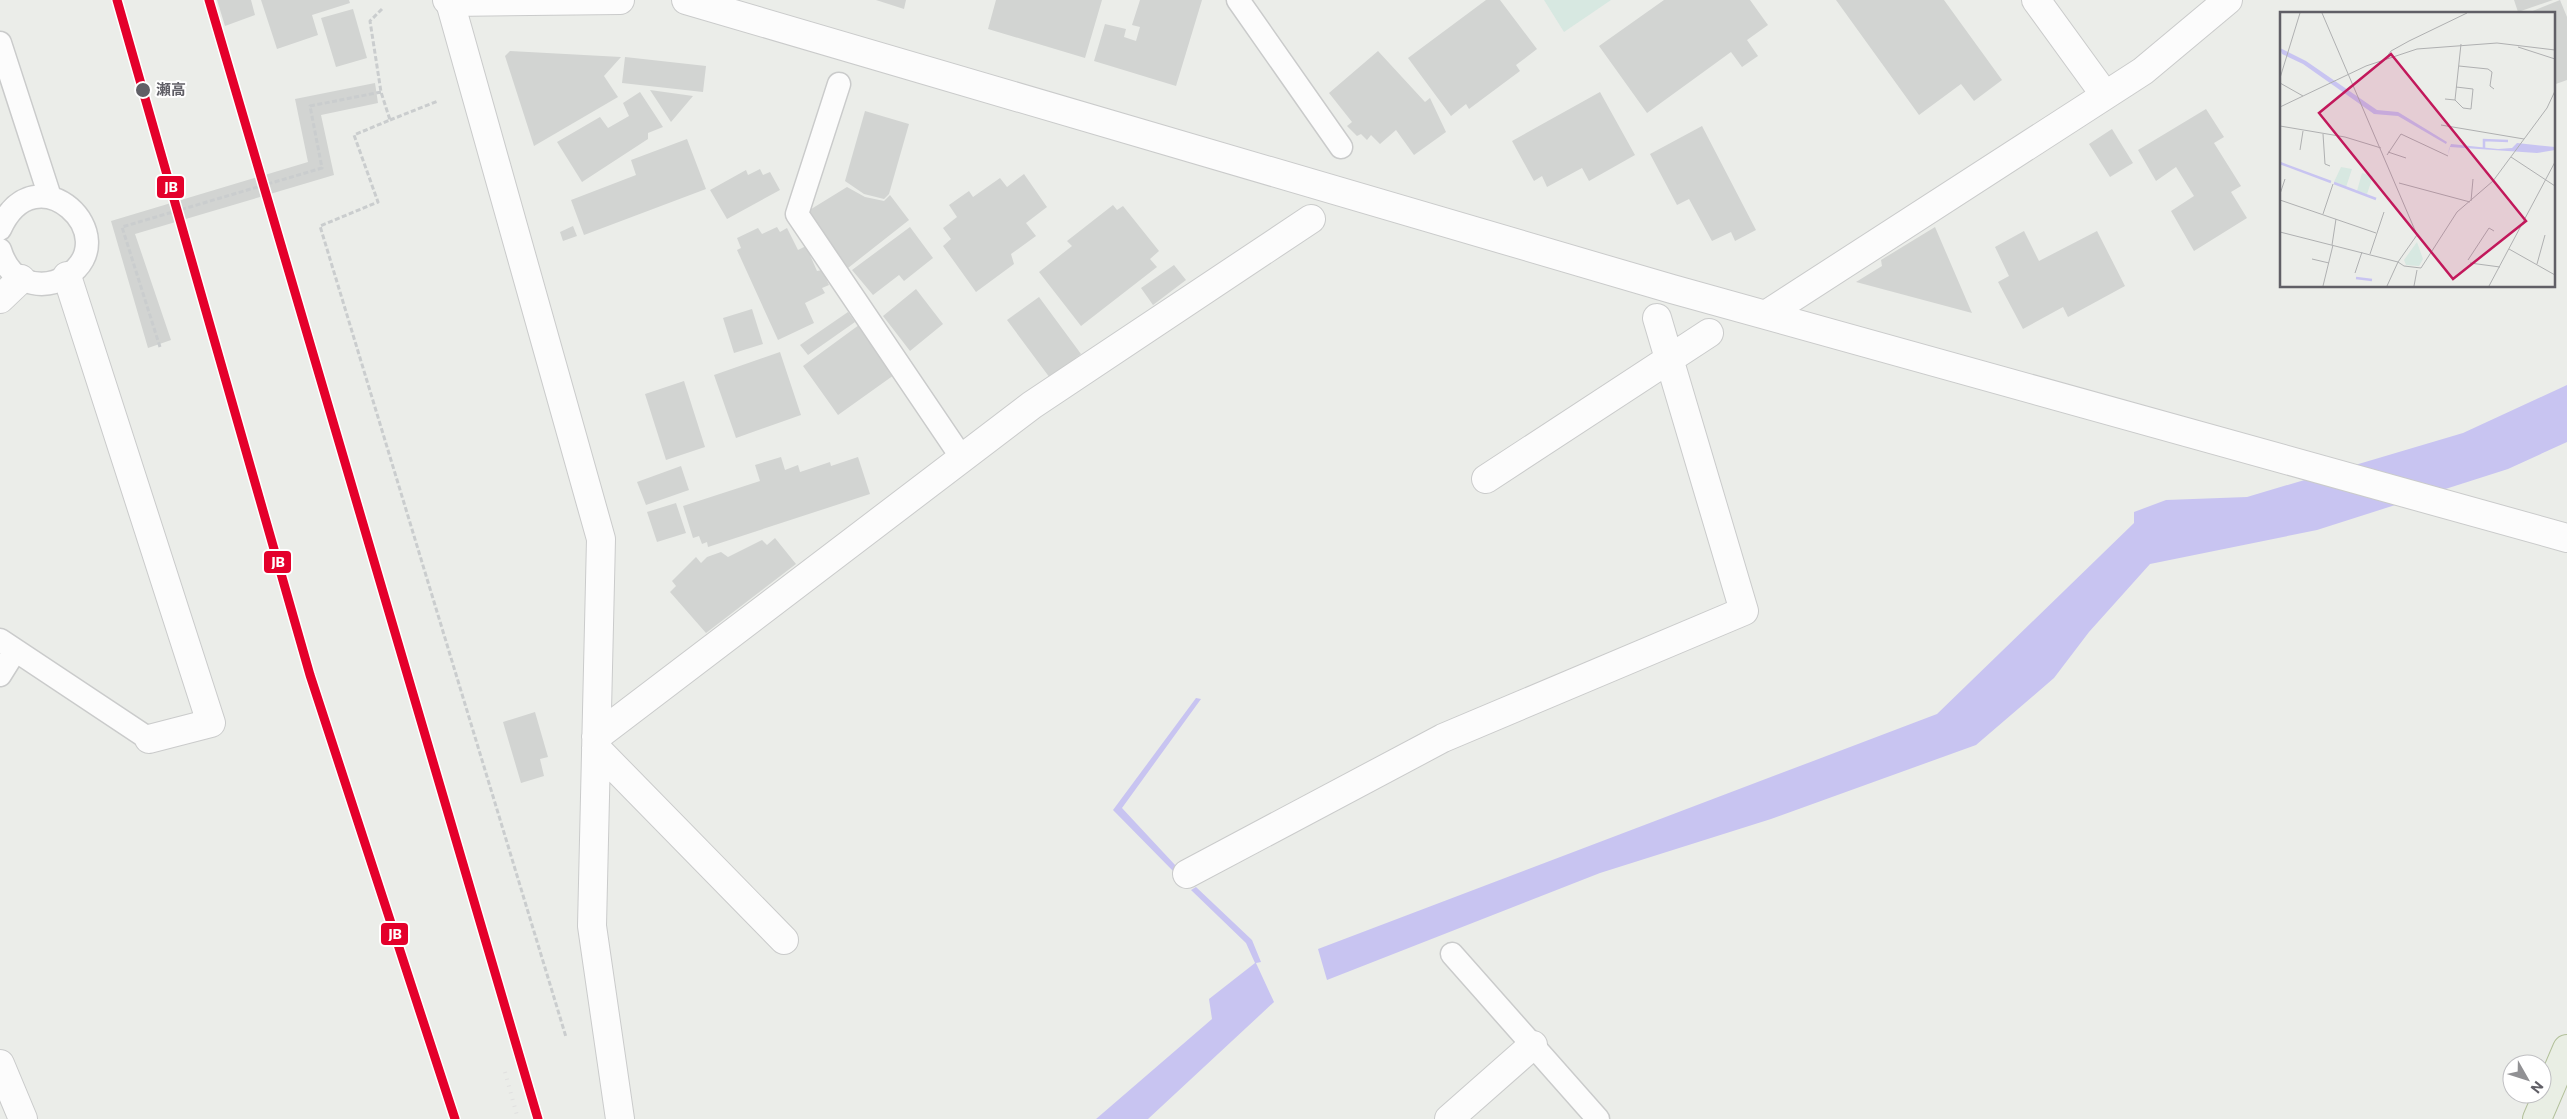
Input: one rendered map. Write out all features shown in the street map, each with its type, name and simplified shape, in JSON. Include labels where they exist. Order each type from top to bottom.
[{"type":"highway","points":[[2537,1119],[2567,1048]]},
{"type":"street","points":[[620,0],[448,1],[601,539],[592,926],[620,1119]]},
{"type":"street","points":[[686,0],[1672,289],[2567,538]]},
{"type":"street","points":[[2036,0],[2105,95]]},
{"type":"street","points":[[1767,314],[2143,71],[2228,0]]},
{"type":"street","points":[[596,743],[1032,405],[1311,219]]},
{"type":"street","points":[[67,276],[212,723],[149,739]]},
{"type":"street","points":[[0,299],[21,279]]},
{"type":"street","points":[[1187,874],[1444,738],[1744,611],[1657,318]]},
{"type":"street","points":[[1486,479],[1669,357],[1709,333]]},
{"type":"street","points":[[596,743],[784,940]]},
{"type":"street","points":[[1450,1119],[1533,1046]]},
{"type":"street","points":[[0,1064],[24,1119]]},
{"type":"lane","points":[[1238,0],[1341,147]]},
{"type":"lane","points":[[0,43],[50,197]]},
{"type":"lane","points":[[838,84],[797,214],[962,458]]},
{"type":"lane","points":[[0,229],[14,207],[26,199],[50,197],[70,205],[80,216],[85,230],[86,246],[82,260],[73,272],[48,284],[34,284],[21,279],[10,270],[0,250]]},
{"type":"lane","points":[[0,675],[8,646],[149,739]]},
{"type":"lane","points":[[1452,954],[1598,1119]]},
{"type":"path","points":[[382,9],[370,21],[381,92],[390,120]]},
{"type":"path","points":[[160,347],[122,227],[322,168],[310,106],[381,92]]},
{"type":"path","points":[[439,101],[354,135],[378,202],[320,226],[566,1037]]},
{"type":"shaded area","points":[[1544,0],[1611,0],[1564,32]]},
{"type":"shaded area","points":[[2567,385],[2567,442],[2508,469],[2317,530],[2150,564],[2089,632],[2054,678],[1976,745],[1771,819],[1600,873],[1327,980],[1318,949],[1937,714],[2134,523],[2134,512],[2166,500],[2247,497],[2463,433]]},
{"type":"shaded area","points":[[1196,698],[1201,699],[1122,808],[1176,866],[1173,871],[1113,810]]},
{"type":"shaded area","points":[[1196,887],[1252,940],[1261,962],[1256,963],[1274,1002],[1148,1119],[1096,1119],[1212,1019],[1209,999],[1255,963],[1246,943],[1191,890]]},
{"type":"building","points":[[217,0],[251,0],[255,15],[225,26]]},
{"type":"building","points":[[261,0],[349,0],[350,3],[312,15],[318,35],[277,49]]},
{"type":"building","points":[[876,0],[906,0],[904,9]]},
{"type":"building","points":[[996,0],[1102,0],[1085,58],[988,29]]},
{"type":"building","points":[[1140,0],[1202,0],[1176,86],[1094,61],[1105,24],[1126,29],[1124,37],[1136,41],[1140,27],[1132,25]]},
{"type":"building","points":[[1486,0],[1500,0],[1537,49],[1516,65],[1520,71],[1469,109],[1466,104],[1451,116],[1408,58]]},
{"type":"building","points":[[1664,0],[1750,0],[1768,25],[1747,40],[1758,56],[1742,67],[1731,52],[1647,113],[1599,46]]},
{"type":"building","points":[[1836,0],[1944,0],[2002,80],[1974,101],[1961,84],[1919,115]]},
{"type":"building","points":[[2514,0],[2553,0],[2518,12]]},
{"type":"building","points":[[2560,0],[2567,17],[2567,80],[2554,85],[2554,12],[2530,12]]},
{"type":"building","points":[[353,9],[367,58],[336,67],[321,18]]},
{"type":"building","points":[[510,51],[621,57],[604,76],[618,97],[534,146],[505,56]]},
{"type":"building","points":[[1378,51],[1425,102],[1430,98],[1446,132],[1414,155],[1396,130],[1380,144],[1371,135],[1367,140],[1361,134],[1357,136],[1347,126],[1352,122],[1329,93]]},
{"type":"building","points":[[625,57],[706,66],[703,92],[622,83]]},
{"type":"building","points":[[375,83],[378,103],[321,115],[334,175],[135,234],[171,340],[148,348],[111,221],[308,162],[295,99]]},
{"type":"building","points":[[650,90],[693,96],[671,122]]},
{"type":"building","points":[[640,92],[663,127],[648,133],[648,139],[582,182],[557,142],[600,117],[608,128],[629,116],[623,103]]},
{"type":"building","points":[[1600,92],[1635,155],[1589,181],[1582,168],[1547,187],[1542,176],[1534,181],[1512,141]]},
{"type":"building","points":[[2206,109],[2224,137],[2214,143],[2241,186],[2231,192],[2247,218],[2194,251],[2171,211],[2194,196],[2176,167],[2156,181],[2138,150]]},
{"type":"building","points":[[865,111],[909,124],[889,194],[884,199],[864,194],[845,181]]},
{"type":"building","points":[[1702,126],[1756,230],[1735,241],[1731,232],[1712,241],[1689,199],[1677,205],[1650,154]]},
{"type":"building","points":[[2112,129],[2133,163],[2110,177],[2089,144]]},
{"type":"building","points":[[687,139],[706,189],[584,235],[571,200],[636,175],[631,160]]},
{"type":"building","points":[[760,169],[763,175],[770,172],[780,190],[727,219],[710,190],[746,170],[748,175]]},
{"type":"building","points":[[1024,174],[1047,207],[1026,223],[1036,236],[1011,254],[1014,264],[976,292],[943,246],[951,239],[943,228],[957,217],[949,205],[969,191],[973,197],[1000,178],[1007,187]]},
{"type":"building","points":[[847,187],[865,197],[884,201],[890,195],[909,220],[848,268],[808,211]]},
{"type":"building","points":[[1113,205],[1117,210],[1123,206],[1159,251],[1150,259],[1157,267],[1081,326],[1039,272],[1072,246],[1067,241]]},
{"type":"building","points":[[573,226],[577,236],[563,241],[560,232]]},
{"type":"building","points":[[777,227],[780,232],[787,228],[798,250],[806,246],[817,271],[822,270],[829,285],[822,288],[825,293],[805,303],[814,323],[778,340],[737,250],[741,248],[737,238],[758,228],[762,234]]},
{"type":"building","points":[[910,227],[933,258],[904,281],[899,275],[873,295],[852,270]]},
{"type":"building","points":[[1935,227],[1972,313],[1856,282],[1882,266],[1881,260]]},
{"type":"building","points":[[2024,231],[2039,261],[2097,231],[2125,286],[2068,317],[2063,307],[2023,329],[1998,282],[2009,276],[1995,247]]},
{"type":"building","points":[[1174,265],[1186,280],[1153,305],[1141,288]]},
{"type":"building","points":[[916,289],[943,324],[910,351],[883,316]]},
{"type":"building","points":[[1039,297],[1081,354],[1050,378],[1007,320]]},
{"type":"building","points":[[752,309],[763,344],[734,353],[723,318]]},
{"type":"building","points":[[848,312],[855,322],[808,355],[800,345]]},
{"type":"building","points":[[859,325],[894,375],[838,415],[803,366]]},
{"type":"building","points":[[780,352],[801,415],[736,438],[714,375]]},
{"type":"building","points":[[684,381],[705,447],[666,460],[645,394]]},
{"type":"building","points":[[781,457],[785,470],[798,465],[800,472],[830,462],[831,466],[858,457],[870,494],[708,547],[707,542],[702,544],[699,536],[693,538],[683,506],[760,481],[755,465]]},
{"type":"building","points":[[681,466],[689,490],[646,505],[637,482]]},
{"type":"building","points":[[676,503],[686,533],[657,542],[647,512]]},
{"type":"building","points":[[775,538],[796,564],[706,633],[670,592],[676,586],[672,581],[696,557],[701,563],[707,557],[721,552],[728,557],[762,540],[767,545]]},
{"type":"building","points":[[535,712],[548,757],[540,759],[544,776],[521,783],[503,722]]},
{"type":"railway","points":[[505,1072],[518,1119]]},
{"type":"transit line","name":"JB","points":[[117,0],[310,675],[455,1119]]},
{"type":"transit line","name":"JB","points":[[209,0],[538,1119]]},
{"type":"place","name":"瀬高","points":[[143,90]]}]
